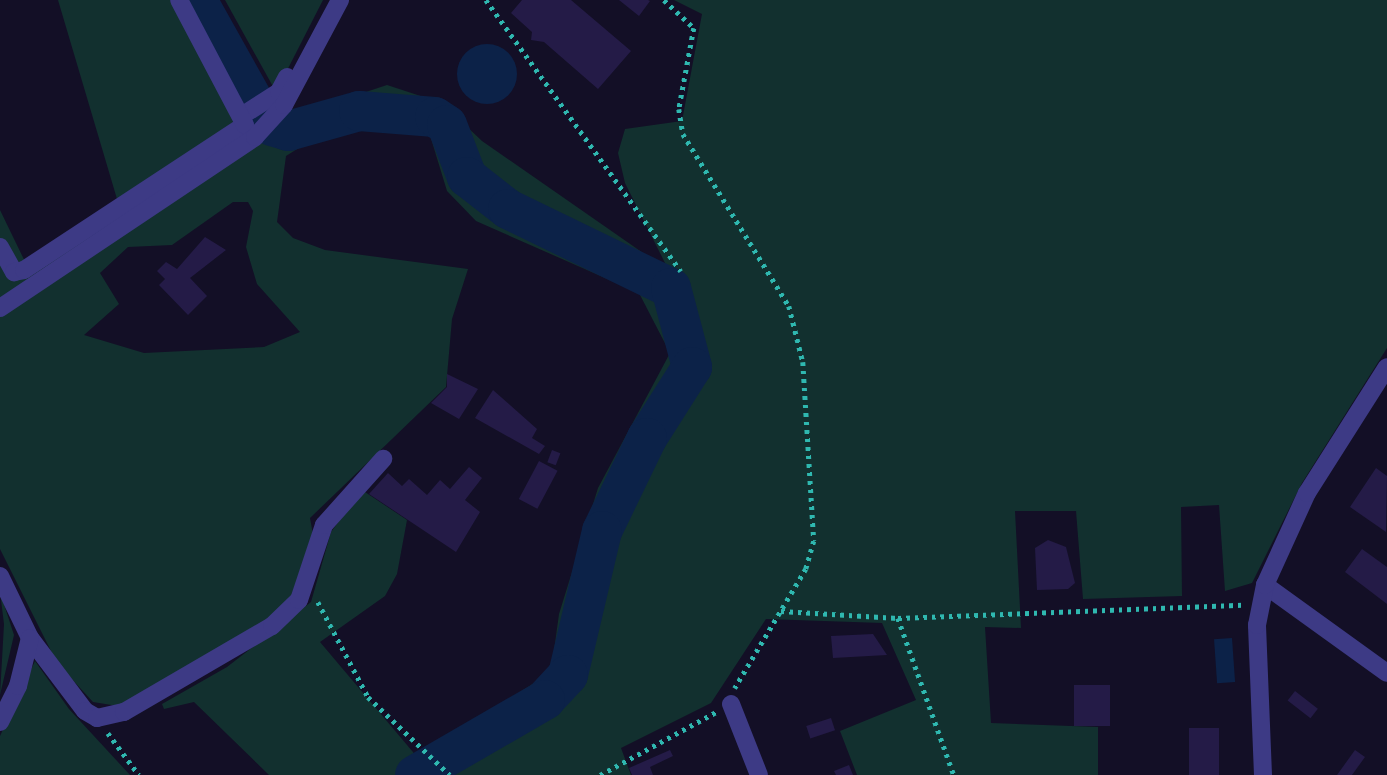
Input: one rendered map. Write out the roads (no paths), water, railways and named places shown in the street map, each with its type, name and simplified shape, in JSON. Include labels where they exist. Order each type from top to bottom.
[{"type":"street","points":[[0,247],[14,272],[24,270],[245,125],[243,115],[179,0]]},
{"type":"street","points":[[243,115],[279,92],[327,0]]},
{"type":"street","points":[[0,308],[255,137],[284,105],[341,0]]},
{"type":"street","points":[[1263,775],[1261,604],[1265,585],[1307,492],[1387,367]]},
{"type":"street","points":[[0,576],[30,638],[97,718],[124,712],[226,659],[272,626],[306,584],[324,525],[383,459]]},
{"type":"street","points":[[1265,585],[1387,673]]},
{"type":"street","points":[[0,722],[18,686],[30,638]]},
{"type":"street","points":[[731,704],[759,775]]},
{"type":"water","points":[[481,44],[493,44],[512,57],[517,74],[515,86],[504,99],[493,104],[481,104],[462,91],[457,80],[457,68],[470,49]]},
{"type":"water","points":[[1232,638],[1235,682],[1217,683],[1214,639]]},
{"type":"waterway","points":[[197,0],[254,102]]},
{"type":"waterway","points":[[272,126],[288,131],[359,111],[435,117],[447,125],[467,177],[508,209],[671,288],[692,367],[647,438],[602,531],[568,675],[545,700],[415,775]]}]
